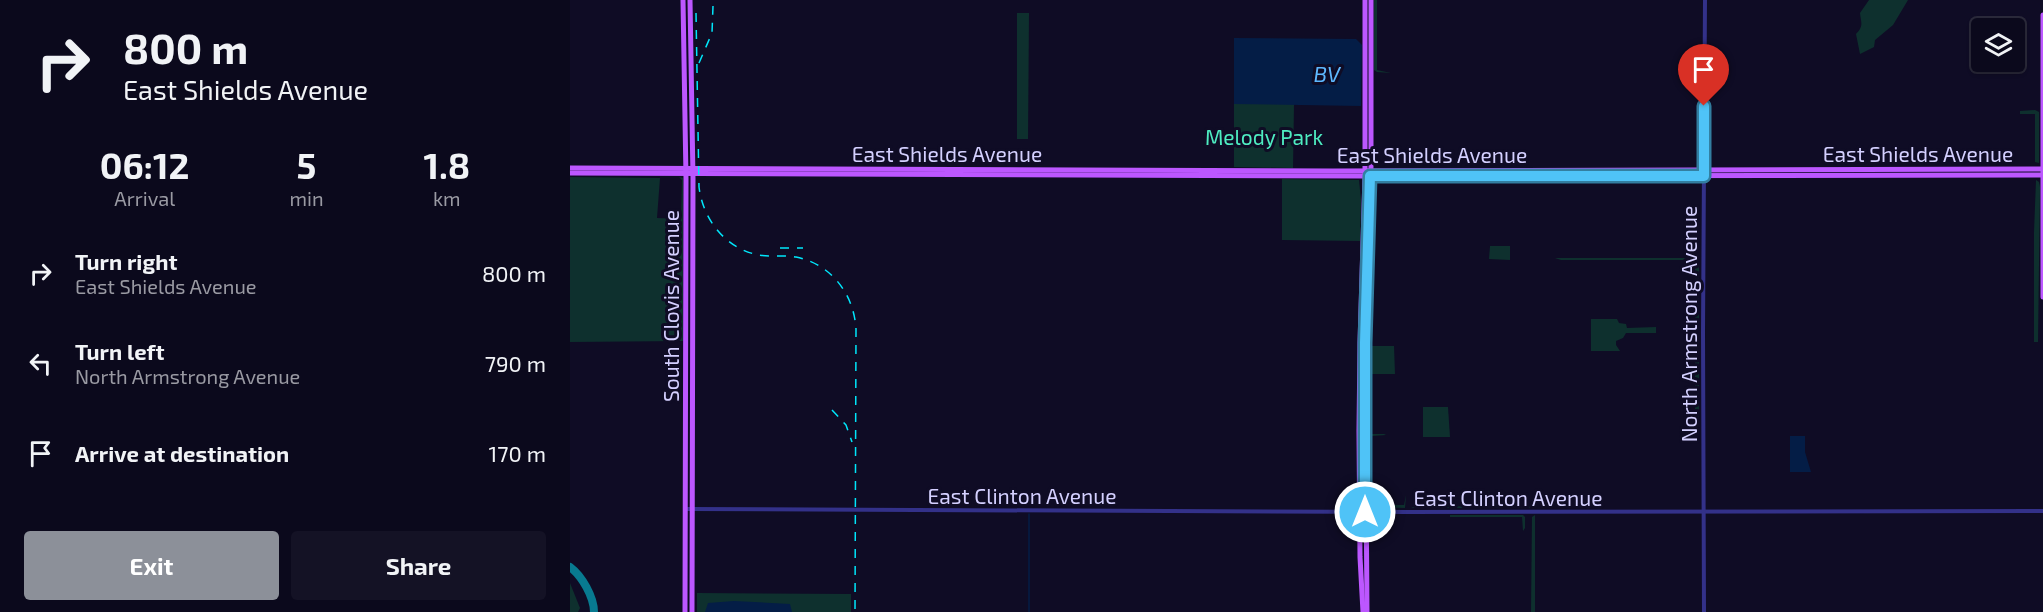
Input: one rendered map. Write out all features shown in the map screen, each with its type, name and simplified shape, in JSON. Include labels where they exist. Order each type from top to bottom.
[{"type":"main road","name":"South Clovis Avenue","points":[[687,0],[690,7],[689,598],[692,612]]},
{"type":"main road","name":"South Clovis Avenue","points":[[687,0],[690,170]]},
{"type":"main road","points":[[1365,0],[1368,173],[1362,257],[1359,405],[1365,612]]},
{"type":"main road","points":[[1362,511],[1371,0]]},
{"type":"main road","points":[[2043,15],[2043,297]]},
{"type":"main road","points":[[1365,49],[1368,74],[1371,78]]},
{"type":"main road","name":"East Shields Avenue","points":[[570,168],[1251,176],[1368,173],[1704,173],[2043,169]]},
{"type":"main road","points":[[603,173],[634,171],[639,168]]},
{"type":"main road","name":"East Shields Avenue","points":[[570,173],[690,170],[1288,171],[1428,176],[1433,173],[1507,171],[1798,176],[2043,175]]},
{"type":"main road","points":[[1798,176],[1801,173],[1823,173],[1834,170]]},
{"type":"main road","points":[[1251,176],[1288,171]]},
{"type":"main road","points":[[1362,257],[1366,298]]},
{"type":"main road","points":[[1359,405],[1362,409],[1362,429],[1365,432]]},
{"type":"main road","name":"South Clovis Avenue","points":[[686,612],[689,598]]},
{"type":"street","name":"North Armstrong Avenue","points":[[1704,612],[1705,0]]},
{"type":"street","name":"East Clinton Avenue","points":[[689,509],[2043,511]]},
{"type":"green space","points":[[1374,0],[1377,0],[1377,70],[1391,73],[1374,70]]},
{"type":"green space","points":[[1869,0],[1908,0],[1893,25],[1875,40],[1874,47],[1860,54],[1856,34],[1861,26],[1860,13]]},
{"type":"green space","points":[[1017,13],[1029,13],[1028,139],[1017,139]]},
{"type":"green space","name":"Melody Park","points":[[1234,104],[1294,104],[1293,168],[1234,167]]},
{"type":"green space","points":[[2020,111],[2039,112],[2039,163],[2035,162],[2035,114],[2020,114]]},
{"type":"green space","points":[[570,177],[660,178],[657,218],[681,219],[682,180],[679,177],[683,178],[683,341],[570,342]]},
{"type":"green space","points":[[1282,179],[1359,180],[1360,241],[1282,240]]},
{"type":"green space","points":[[2036,180],[2040,187],[2038,342],[2034,342],[2034,232]]},
{"type":"green space","points":[[1490,246],[1510,246],[1510,260],[1489,259]]},
{"type":"green space","points":[[1555,258],[1699,258],[1699,328],[1695,327],[1695,263],[1693,260],[1561,260]]},
{"type":"green space","points":[[1591,319],[1617,319],[1619,323],[1626,324],[1627,328],[1656,327],[1656,333],[1626,333],[1623,338],[1616,341],[1620,351],[1591,351]]},
{"type":"green space","points":[[1697,335],[1699,338],[1699,419],[1697,421],[1695,419],[1695,338]]},
{"type":"green space","points":[[1371,346],[1394,346],[1395,374],[1369,374],[1368,349]]},
{"type":"green space","points":[[1423,407],[1448,407],[1450,437],[1423,437]]},
{"type":"green space","points":[[1370,434],[1386,435],[1372,436],[1372,494],[1383,493],[1377,500],[1377,505],[1404,505],[1406,495],[1405,508],[1368,506],[1368,436]]},
{"type":"green space","points":[[1479,490],[1481,506],[1479,508],[1411,507],[1478,506]]},
{"type":"green space","points":[[1489,490],[1490,506],[1535,506],[1535,508],[1490,508],[1487,506]]},
{"type":"green space","points":[[1450,515],[1523,515],[1525,528],[1523,531],[1522,517],[1450,517]]},
{"type":"green space","points":[[1535,515],[1535,612],[1531,612],[1532,517]]},
{"type":"green space","points":[[570,583],[580,608],[578,612],[570,612]]},
{"type":"green space","points":[[697,593],[851,594],[851,612],[697,612]]},
{"type":"water","name":"BV","points":[[1234,38],[1356,39],[1362,45],[1361,106],[1234,104]]},
{"type":"water","points":[[1790,436],[1805,436],[1805,452],[1811,472],[1790,472]]},
{"type":"water","points":[[734,601],[790,604],[792,612],[705,612],[708,603]]},
{"type":"waterway","points":[[1029,514],[1029,612]]},
{"type":"taxiway","points":[[570,567],[586,587],[594,612]]},
{"type":"railway","points":[[699,63],[712,33],[713,6]]},
{"type":"railway","points":[[696,13],[699,187],[705,211],[727,240],[747,252],[796,257],[820,266],[838,282],[851,304],[856,329],[855,612]]},
{"type":"railway","points":[[780,248],[803,248]]},
{"type":"railway","points":[[832,410],[846,425],[852,442]]},
{"type":"route","points":[[1365,512],[1365,343],[1370,176],[1704,176],[1704,106]]}]
